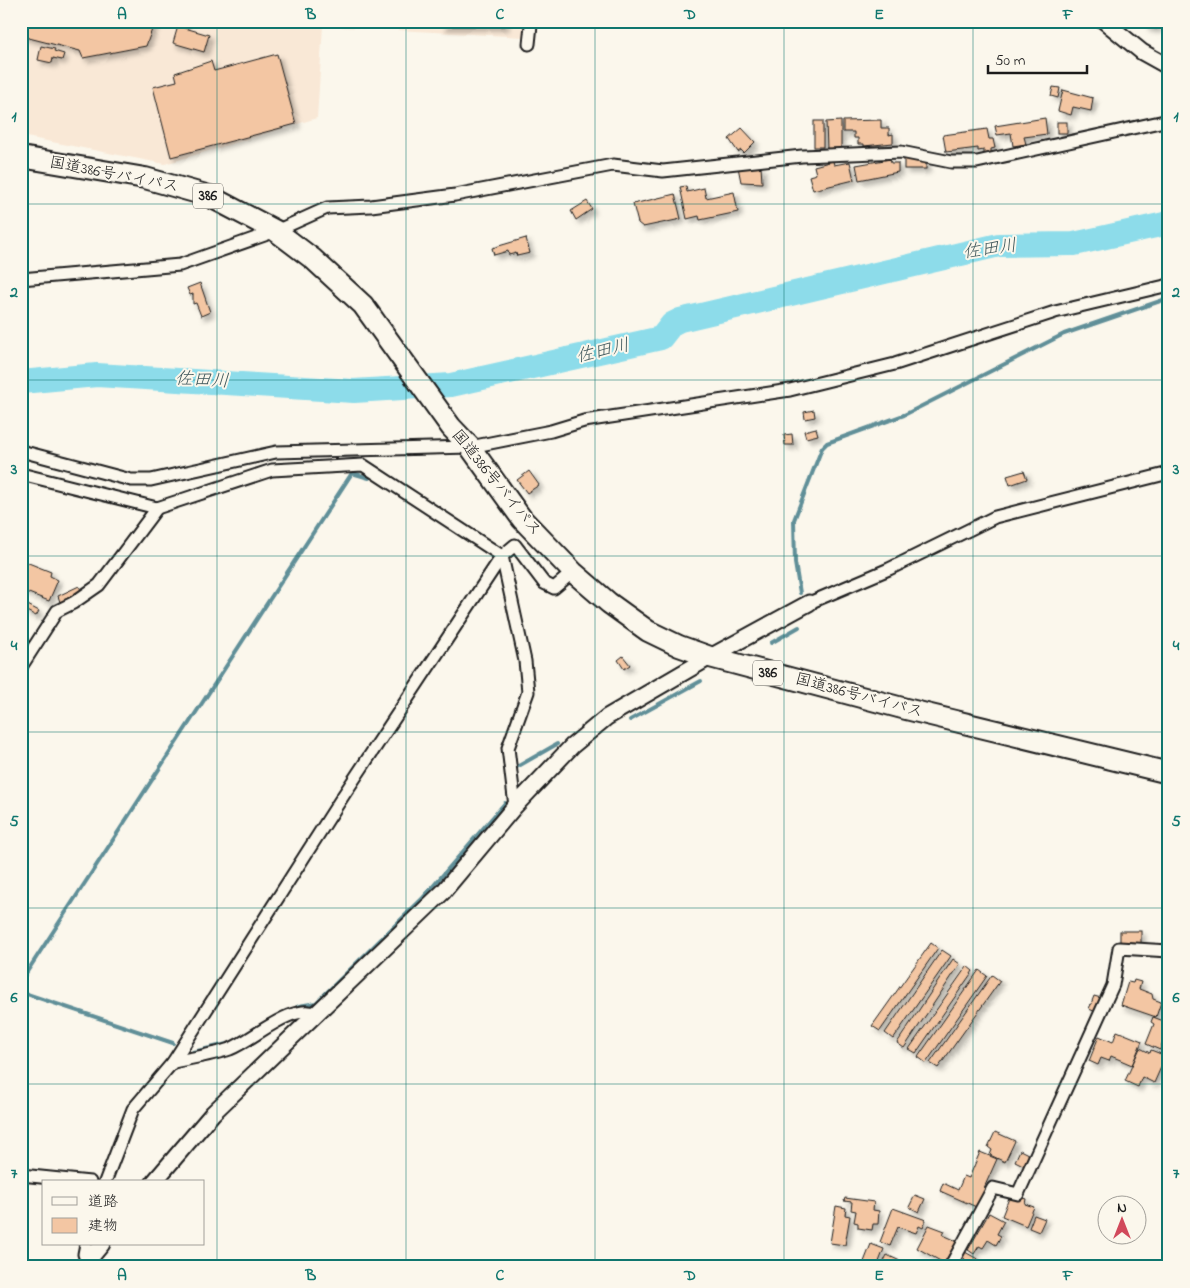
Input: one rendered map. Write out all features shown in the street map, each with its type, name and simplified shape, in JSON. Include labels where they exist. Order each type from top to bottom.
[{"type":"highway","name":"国道386号バイパス","points":[[21,158],[145,178],[208,196],[276,232],[313,259],[363,305],[451,427],[470,446],[522,519],[573,572],[609,603],[648,631],[679,646],[710,657],[906,709],[1169,773]]},
{"type":"street","points":[[529,21],[531,25],[529,44]]},
{"type":"street","points":[[1104,21],[1142,52],[1169,67]]},
{"type":"street","points":[[21,279],[180,265],[276,232],[326,208],[371,206],[455,195],[613,165],[663,171],[802,156],[901,152],[951,162],[977,162],[1169,120]]},
{"type":"street","points":[[21,450],[130,480],[151,480],[276,452],[470,446],[550,431],[584,421],[790,390],[895,364],[1055,312],[1169,285]]},
{"type":"street","points":[[21,474],[157,508],[272,470],[363,465],[502,556],[525,661],[528,692],[508,748],[515,806]]},
{"type":"street","points":[[156,1180],[213,1112],[318,1014],[443,892],[515,806],[572,746],[607,717],[710,657],[809,603],[889,568],[995,517],[1169,473]]},
{"type":"street","points":[[21,667],[57,610],[73,603],[99,585],[157,508]]},
{"type":"street","points":[[106,1180],[132,1109],[173,1062],[338,804],[502,556],[514,545],[544,583],[554,588],[573,572]]},
{"type":"street","points":[[950,1267],[993,1188],[1018,1194],[1114,985],[1119,948],[1169,951]]},
{"type":"street","points":[[173,1062],[231,1048],[294,1013],[309,1010],[318,1014]]},
{"type":"street","points":[[21,1175],[70,1180]]},
{"type":"street","points":[[85,1264],[86,1246]]},
{"type":"street","points":[[85,1264],[100,1246]]},
{"type":"shaded area","points":[[21,21],[524,21],[525,24],[523,37],[323,26],[317,118],[165,164],[21,136]]},
{"type":"building","points":[[21,21],[155,21],[146,46],[83,58],[80,51],[21,36]]},
{"type":"building","points":[[442,21],[505,21],[505,26],[442,26]]},
{"type":"building","points":[[1146,21],[1159,21],[1157,29],[1145,27]]},
{"type":"building","points":[[178,26],[209,35],[204,52],[173,43]]},
{"type":"building","points":[[41,46],[55,49],[54,51],[64,54],[62,60],[53,58],[52,63],[38,60]]},
{"type":"building","points":[[277,54],[296,124],[171,157],[153,87],[177,81],[175,73],[211,61],[214,71]]},
{"type":"building","points":[[1053,87],[1060,88],[1058,98],[1051,96]]},
{"type":"building","points":[[1063,90],[1093,98],[1091,111],[1073,107],[1071,115],[1058,111]]},
{"type":"building","points":[[1045,118],[1047,134],[1024,137],[1026,144],[1013,146],[1011,133],[997,135],[995,126]]},
{"type":"building","points":[[881,120],[881,128],[889,128],[889,135],[893,134],[893,143],[864,146],[864,144],[858,144],[858,138],[854,138],[854,132],[843,132],[843,121]]},
{"type":"building","points":[[814,121],[823,121],[823,147],[814,147]]},
{"type":"building","points":[[841,121],[841,149],[827,149],[826,122]]},
{"type":"building","points":[[1057,122],[1067,122],[1067,133],[1057,133]]},
{"type":"building","points":[[742,128],[755,142],[744,153],[741,150],[738,152],[729,139]]},
{"type":"building","points":[[987,129],[989,139],[993,139],[995,148],[991,149],[991,155],[984,155],[984,150],[978,151],[978,148],[946,152],[943,135]]},
{"type":"building","points":[[904,157],[926,157],[926,169],[904,169]]},
{"type":"building","points":[[890,159],[891,163],[898,163],[898,172],[859,180],[856,165]]},
{"type":"building","points":[[833,161],[834,165],[850,162],[854,180],[813,190],[809,176],[816,174],[814,166]]},
{"type":"building","points":[[761,166],[762,183],[741,182],[738,167]]},
{"type":"building","points":[[686,186],[687,192],[704,188],[706,198],[734,192],[738,212],[700,220],[699,216],[687,219],[680,187]]},
{"type":"building","points":[[675,194],[681,219],[643,227],[638,223],[633,204]]},
{"type":"building","points":[[587,201],[592,209],[576,220],[571,211]]},
{"type":"building","points":[[526,238],[530,253],[517,256],[516,253],[509,255],[508,251],[494,255],[492,248]]},
{"type":"building","points":[[200,283],[210,312],[201,316],[196,303],[193,304],[193,294],[190,295],[187,288]]},
{"type":"building","points":[[814,410],[815,417],[805,419],[804,412]]},
{"type":"building","points":[[816,428],[818,435],[806,438],[804,431]]},
{"type":"building","points":[[792,434],[793,445],[785,445],[784,435]]},
{"type":"building","points":[[529,471],[539,485],[527,493],[517,480]]},
{"type":"building","points":[[1024,471],[1027,479],[1010,485],[1007,476]]},
{"type":"building","points":[[21,560],[51,572],[50,576],[58,580],[49,601],[21,590]]},
{"type":"building","points":[[79,586],[82,592],[60,602],[58,596]]},
{"type":"building","points":[[24,603],[39,611],[36,616],[21,608]]},
{"type":"building","points":[[623,656],[630,665],[624,669],[618,660]]},
{"type":"building","points":[[1120,931],[1141,931],[1141,944],[1120,944]]},
{"type":"building","points":[[931,943],[938,948],[880,1031],[872,1026]]},
{"type":"building","points":[[942,950],[951,956],[893,1039],[885,1033]]},
{"type":"building","points":[[953,959],[960,964],[904,1048],[897,1043]]},
{"type":"building","points":[[967,966],[973,971],[916,1053],[909,1049]]},
{"type":"building","points":[[979,970],[987,976],[926,1063],[918,1057]]},
{"type":"building","points":[[992,975],[1000,981],[938,1068],[930,1063]]},
{"type":"building","points":[[1134,980],[1141,982],[1139,989],[1152,994],[1153,999],[1161,1002],[1156,1017],[1121,1005],[1128,982],[1133,983]]},
{"type":"building","points":[[1094,996],[1101,998],[1096,1012],[1089,1009]]},
{"type":"building","points":[[1153,1017],[1169,1023],[1160,1050],[1146,1044],[1154,1024],[1151,1022]]},
{"type":"building","points":[[1117,1031],[1142,1041],[1132,1065],[1111,1056],[1109,1061],[1101,1058],[1098,1065],[1089,1061],[1099,1036],[1113,1042]]},
{"type":"building","points":[[1140,1048],[1150,1053],[1151,1050],[1166,1056],[1154,1083],[1142,1077],[1138,1087],[1125,1081]]},
{"type":"building","points":[[995,1132],[1015,1141],[1005,1162],[990,1155],[992,1150],[988,1147]]},
{"type":"building","points":[[1020,1150],[1030,1155],[1033,1170],[1015,1161]]},
{"type":"building","points":[[980,1152],[997,1159],[984,1188],[989,1190],[981,1209],[940,1191],[943,1183],[958,1190],[964,1176],[969,1178]]},
{"type":"building","points":[[1011,1193],[1026,1199],[1025,1204],[1034,1207],[1026,1226],[1002,1216]]},
{"type":"building","points":[[915,1195],[925,1199],[919,1212],[909,1207]]},
{"type":"building","points":[[845,1198],[874,1202],[873,1210],[879,1211],[878,1224],[873,1224],[872,1230],[858,1228],[858,1223],[854,1222],[856,1211],[851,1210],[852,1202],[844,1201]]},
{"type":"building","points":[[836,1206],[846,1208],[845,1215],[850,1216],[845,1245],[830,1243]]},
{"type":"building","points":[[893,1208],[926,1220],[923,1228],[919,1226],[916,1233],[898,1227],[890,1246],[880,1242]]},
{"type":"building","points":[[989,1213],[1004,1221],[997,1234],[1001,1236],[996,1245],[988,1240],[983,1248],[979,1246],[974,1254],[968,1250]]},
{"type":"building","points":[[1034,1215],[1045,1219],[1039,1232],[1029,1228]]},
{"type":"building","points":[[929,1225],[945,1231],[943,1235],[957,1241],[944,1263],[917,1248]]},
{"type":"building","points":[[871,1244],[884,1249],[877,1267],[862,1267]]},
{"type":"building","points":[[965,1252],[981,1261],[982,1267],[961,1265],[965,1259],[962,1257]]},
{"type":"building","points":[[887,1255],[913,1267],[881,1267]]},
{"type":"waterway","name":"佐田川","points":[[21,382],[97,375],[354,391],[451,385],[661,338],[672,324],[680,320],[999,245],[1074,244],[1169,223]]},
{"type":"waterway","points":[[800,593],[795,563],[794,520],[822,448],[827,443],[904,415],[1064,334],[1169,298]]},
{"type":"waterway","points":[[21,981],[352,473],[369,478]]},
{"type":"waterway","points":[[771,643],[799,627]]},
{"type":"waterway","points":[[630,720],[701,681]]},
{"type":"waterway","points":[[515,768],[557,744]]},
{"type":"waterway","points":[[292,1010],[299,1006],[316,1003],[422,899],[505,803]]},
{"type":"waterway","points":[[21,992],[173,1043]]},
{"type":"waterway","points":[[193,1052],[227,1044]]}]
